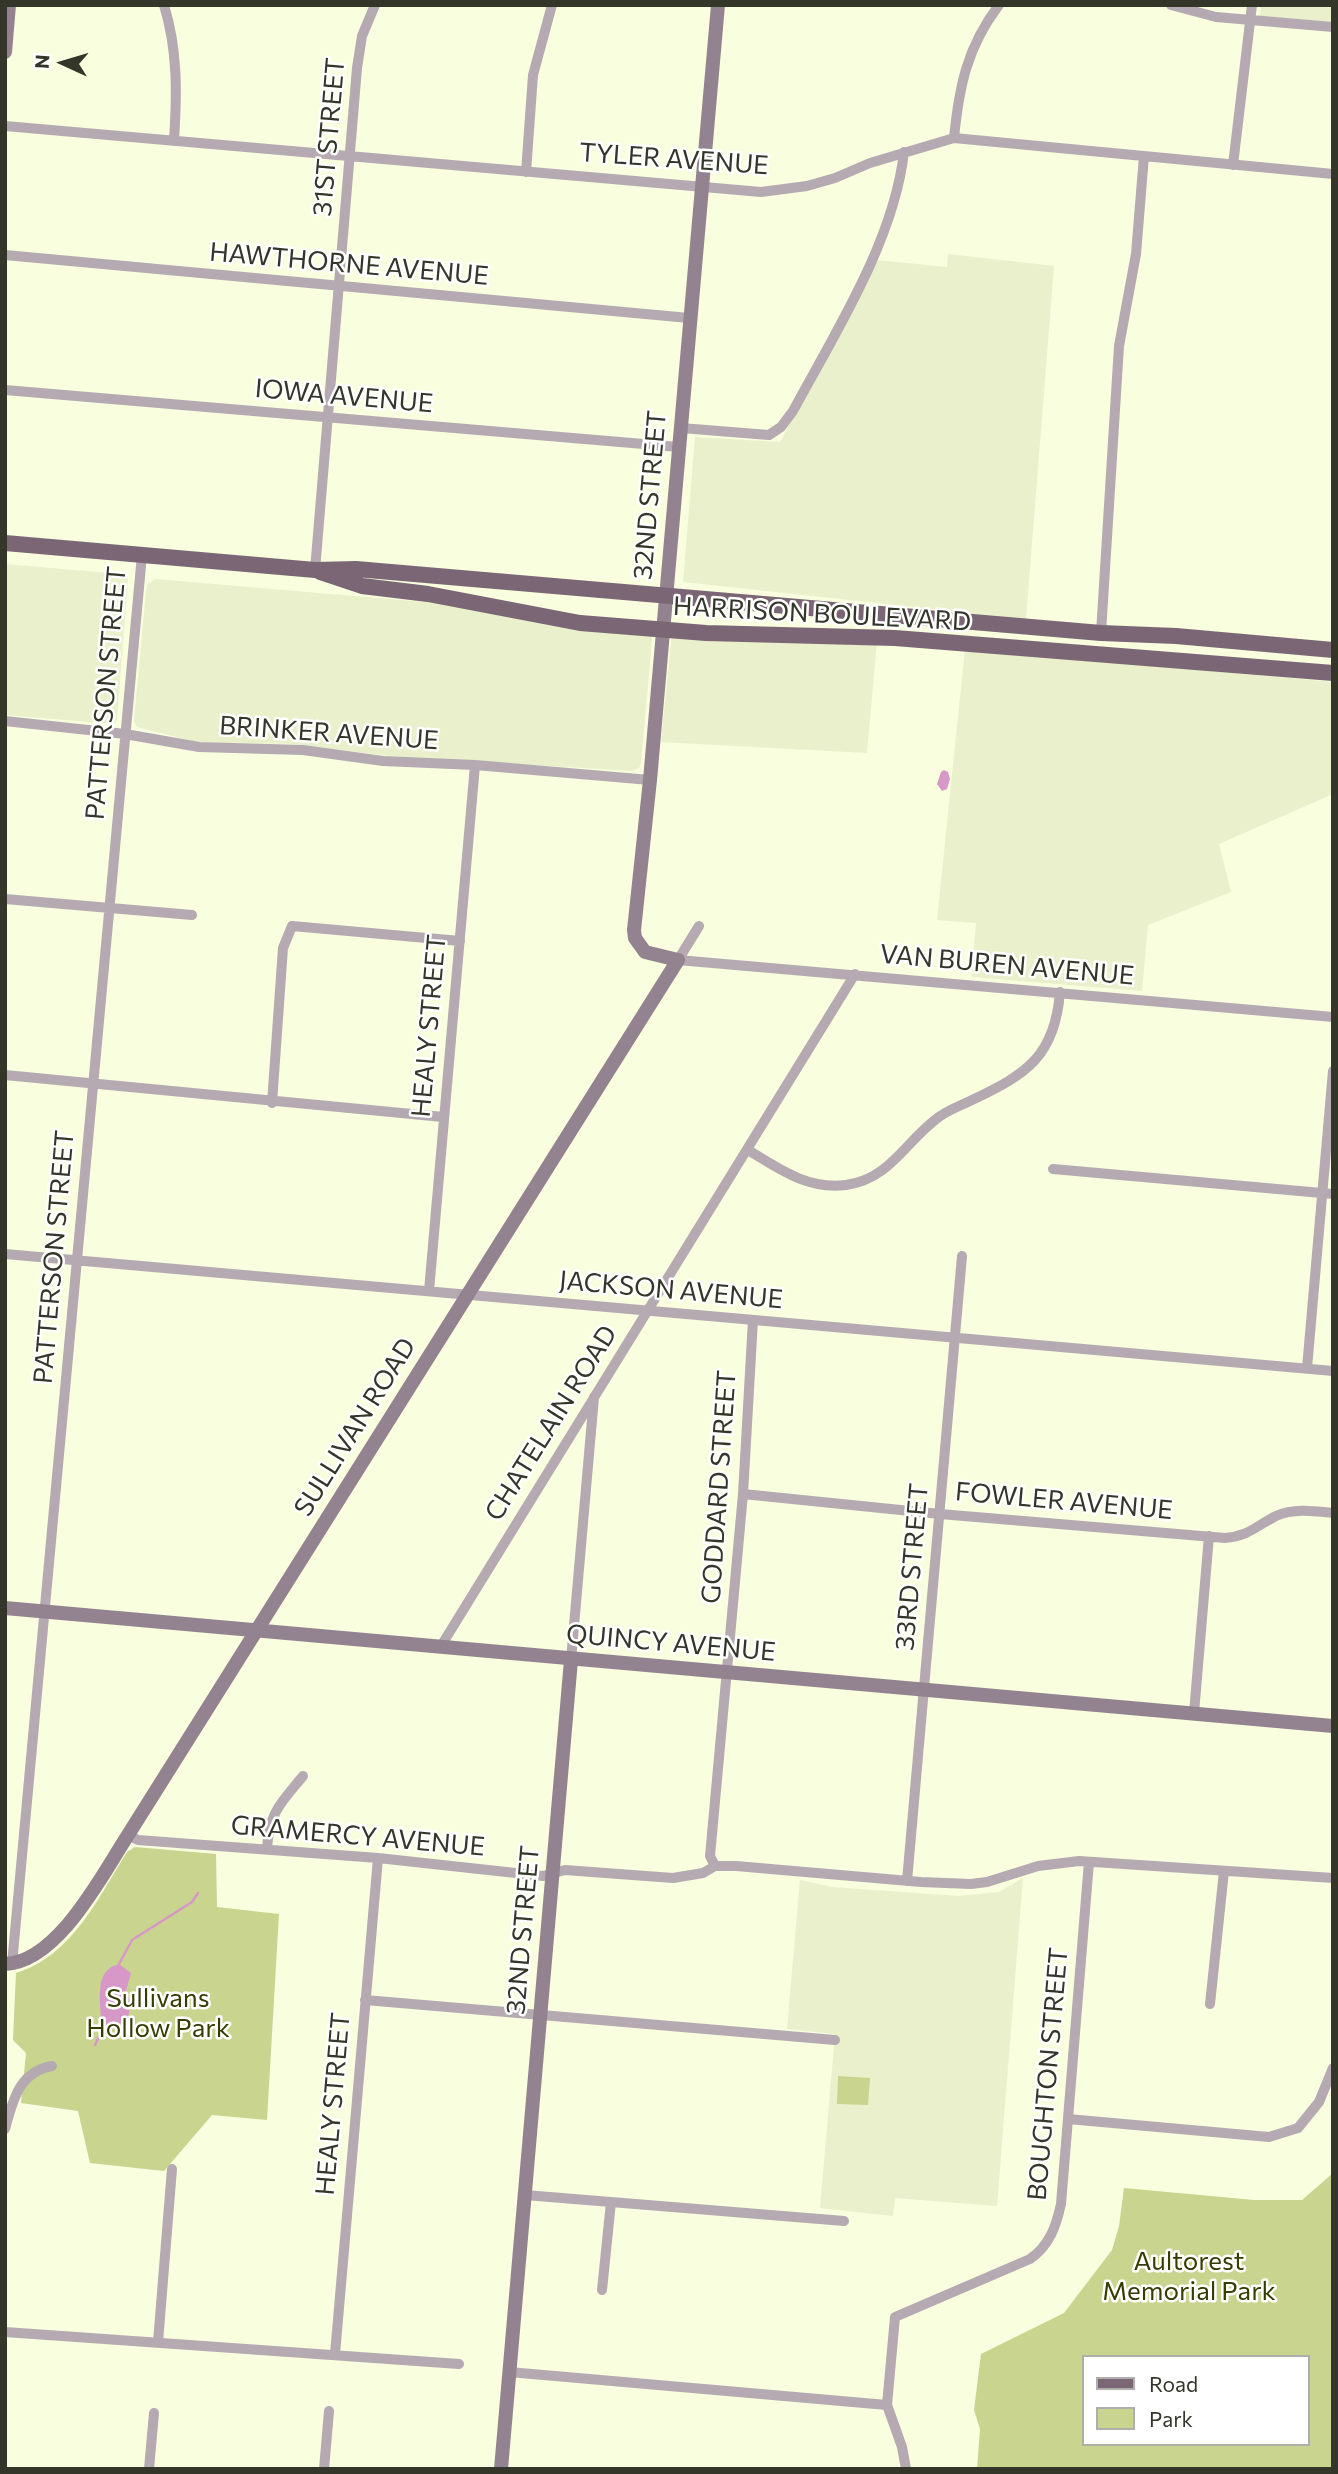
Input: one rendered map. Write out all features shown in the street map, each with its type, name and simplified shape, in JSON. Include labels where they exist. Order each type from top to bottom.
[{"type":"main road","name":"HARRISON BOULEVARD","points":[[5,543],[315,570],[356,569],[1101,633],[1176,636],[1333,650]]},
{"type":"main road","name":"HARRISON BOULEVARD","points":[[315,570],[362,586],[428,594],[564,621],[663,631],[895,638],[1333,673]]},
{"type":"street","points":[[5,52],[9,5]]},
{"type":"street","points":[[164,5],[176,55],[174,141]]},
{"type":"street","name":"31ST STREET","points":[[315,570],[349,156],[362,36],[375,5]]},
{"type":"street","points":[[526,172],[533,75],[552,5]]},
{"type":"street","name":"32ND STREET","points":[[678,960],[645,952],[635,938],[634,930],[650,780],[718,5]]},
{"type":"street","points":[[954,138],[963,74],[973,47],[999,5]]},
{"type":"street","points":[[1171,5],[1216,17],[1333,27]]},
{"type":"street","points":[[1233,165],[1252,5]]},
{"type":"street","name":"TYLER AVENUE","points":[[5,126],[761,192],[807,186],[904,152],[954,138],[1333,174]]},
{"type":"street","points":[[681,428],[769,435],[781,427],[793,411],[872,262],[901,178],[904,152]]},
{"type":"street","points":[[1101,633],[1119,346],[1136,254],[1144,156]]},
{"type":"street","name":"HAWTHORNE AVENUE","points":[[5,255],[690,318]]},
{"type":"street","name":"IOWA AVENUE","points":[[5,390],[679,447]]},
{"type":"street","name":"PATTERSON STREET","points":[[9,1964],[142,555]]},
{"type":"street","name":"BRINKER AVENUE","points":[[5,722],[125,734],[199,747],[303,750],[383,761],[475,765],[650,780]]},
{"type":"street","name":"HEALY STREET","points":[[429,1291],[475,765]]},
{"type":"street","points":[[5,899],[192,915]]},
{"type":"street","points":[[272,1102],[283,948],[292,926],[460,941]]},
{"type":"street","name":"SULLIVAN ROAD","points":[[9,1964],[45,1947],[59,1935],[128,1835],[699,926]]},
{"type":"street","name":"VAN BUREN AVENUE","points":[[678,960],[1333,1017]]},
{"type":"street","name":"CHATELAIN ROAD","points":[[441,1646],[855,974]]},
{"type":"street","points":[[748,1150],[788,1174],[813,1184],[835,1186],[869,1179],[897,1159],[937,1118],[1004,1085],[1031,1066],[1049,1041],[1060,992]]},
{"type":"street","points":[[1307,1368],[1327,1194],[1333,1071]]},
{"type":"street","points":[[5,1075],[443,1117]]},
{"type":"street","points":[[1053,1169],[1327,1194]]},
{"type":"street","name":"JACKSON AVENUE","points":[[5,1254],[1333,1371]]},
{"type":"street","name":"33RD STREET","points":[[907,1881],[962,1256]]},
{"type":"street","name":"GODDARD STREET","points":[[715,1866],[710,1856],[743,1494],[753,1320]]},
{"type":"street","name":"32ND STREET","points":[[501,2469],[594,1395]]},
{"type":"street","name":"FOWLER AVENUE","points":[[743,1494],[1225,1538],[1244,1535],[1284,1514],[1307,1511],[1333,1513]]},
{"type":"street","points":[[1194,1713],[1209,1536]]},
{"type":"street","name":"QUINCY AVENUE","points":[[5,1608],[1333,1726]]},
{"type":"street","points":[[267,1849],[268,1830],[275,1810],[303,1776]]},
{"type":"street","name":"GRAMERCY AVENUE","points":[[128,1835],[138,1840],[378,1858],[543,1876],[565,1870],[673,1878],[703,1873],[715,1866],[736,1866],[971,1884],[987,1882],[1038,1866],[1088,1862],[1333,1878]]},
{"type":"street","name":"HEALY STREET","points":[[334,2354],[378,1858]]},
{"type":"street","name":"BOUGHTON STREET","points":[[887,2405],[895,2317],[1017,2266],[1039,2253],[1053,2233],[1059,2212],[1068,2119],[1088,1862]]},
{"type":"street","points":[[1210,2004],[1224,1871]]},
{"type":"street","points":[[365,2000],[835,2040]]},
{"type":"street","points":[[5,2129],[23,2082],[38,2069],[52,2066]]},
{"type":"street","points":[[1068,2119],[1269,2137],[1298,2128],[1319,2102],[1333,2068]]},
{"type":"street","points":[[158,2342],[172,2169]]},
{"type":"street","points":[[524,2195],[844,2221]]},
{"type":"street","points":[[603,2290],[611,2202]]},
{"type":"street","points":[[5,2332],[459,2364]]},
{"type":"street","points":[[509,2372],[887,2405],[902,2447],[906,2469]]},
{"type":"street","points":[[324,2469],[329,2411]]},
{"type":"street","points":[[149,2469],[153,2413]]},
{"type":"shaded area","points":[[1261,5],[1333,5],[1333,22],[1260,17]]},
{"type":"shaded area","points":[[948,254],[1054,266],[1026,619],[683,582],[695,437],[780,442],[869,280],[876,260],[947,267]]},
{"type":"shaded area","points":[[5,564],[121,574],[128,578],[117,720],[114,724],[5,715]]},
{"type":"shaded area","points":[[155,579],[647,621],[653,628],[641,764],[632,771],[389,756],[294,744],[196,742],[137,727],[134,721],[146,591],[148,584]]},
{"type":"shaded area","points":[[672,632],[877,641],[867,753],[661,742]]},
{"type":"shaded area","points":[[965,649],[1333,682],[1333,794],[1219,844],[1231,892],[1148,925],[1142,991],[972,977],[976,923],[937,920]]},
{"type":"shaded area","points":[[944,770],[948,772],[950,779],[947,789],[942,791],[937,784]]},
{"type":"shaded area","points":[[1023,1878],[997,2206],[895,2198],[893,2216],[820,2208],[835,2034],[787,2029],[800,1880],[832,1887],[959,1896],[999,1892]]},
{"type":"shaded area","points":[[119,1964],[131,1973],[126,1991],[130,2002],[129,2014],[110,2029],[103,2028],[100,1996],[102,1979],[111,1967]]},
{"type":"green space","name":"Sullivans Hollow Park","points":[[135,1847],[216,1854],[217,1907],[279,1914],[267,2120],[212,2115],[164,2171],[90,2163],[78,2111],[21,2103],[26,2053],[13,2040],[16,1973],[36,1965],[68,1939],[94,1906],[127,1852]]},
{"type":"green space","points":[[838,2076],[870,2078],[868,2105],[837,2104]]},
{"type":"green space","name":"Aultorest Memorial Park","points":[[1333,2173],[1333,2469],[977,2469],[980,2429],[974,2410],[981,2354],[1064,2313],[1112,2250],[1119,2226],[1124,2188],[1254,2200],[1302,2200]]},
{"type":"waterway","points":[[119,1964],[132,1940],[192,1902],[198,1893]]},
{"type":"waterway","points":[[95,2045],[103,2028]]}]
